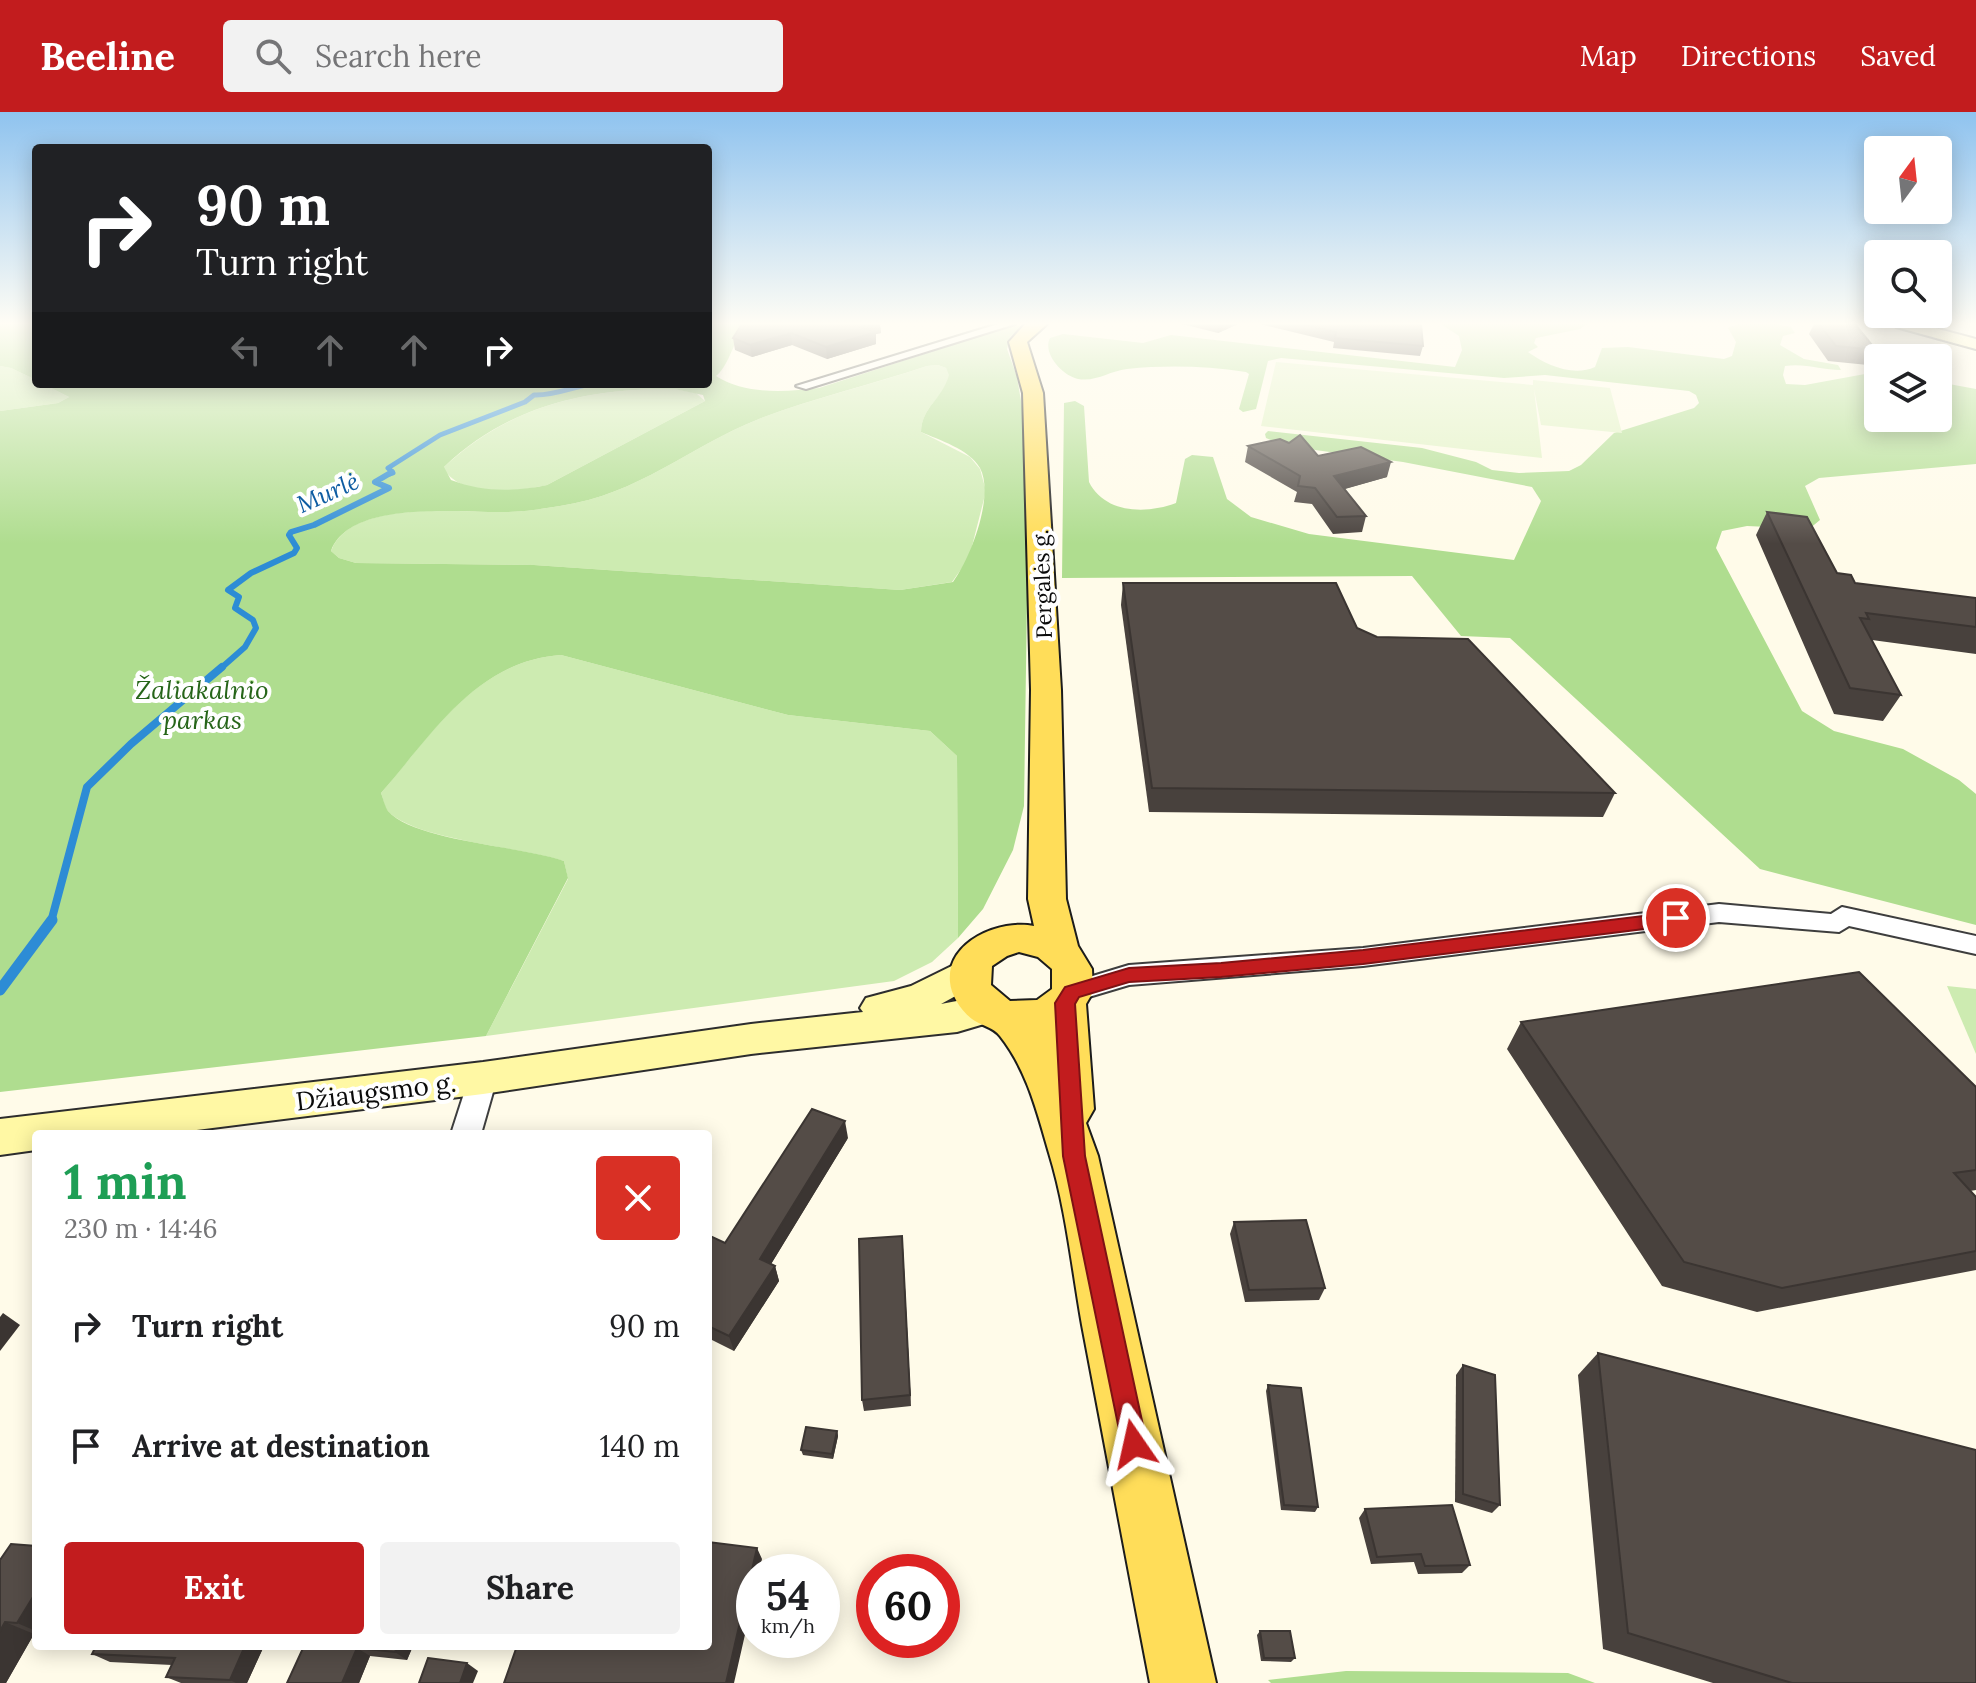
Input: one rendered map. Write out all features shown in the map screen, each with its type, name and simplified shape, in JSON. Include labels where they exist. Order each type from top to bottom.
[{"type":"main road","name":"Pergalės g.","points":[[1033,397],[1046,690],[1047,899],[1066,976],[1074,1156]]},
{"type":"main road","name":"Pergalės g.","points":[[1004,940],[1033,897],[1046,857]]},
{"type":"main road","points":[[1034,939],[1066,976],[1040,1016],[998,1013],[975,998],[969,986],[968,972],[980,952],[1004,940],[1034,939]]},
{"type":"main road","name":"Pergalės g.","points":[[998,1013],[1032,1045],[1044,1068],[1074,1156],[1183,1683]]},
{"type":"street","points":[[1066,976],[1221,970],[1363,957],[1719,913],[1839,923],[1842,916],[1976,945]]},
{"type":"street","name":"Džiaugsmo g.","points":[[751,1039],[921,998],[968,972]]},
{"type":"street","name":"Džiaugsmo g.","points":[[57,1130],[483,1078],[751,1039],[998,1013]]},
{"type":"street","points":[[467,1130],[483,1078]]},
{"type":"street","name":"Džiaugsmo g.","points":[[0,1137],[32,1133]]},
{"type":"green space","points":[[0,397],[68,397],[58,403],[0,411]]},
{"type":"green space","name":"Žaliakalnio parkas","points":[[68,397],[579,397],[522,415],[469,446],[444,467],[451,480],[474,487],[510,490],[547,485],[705,401],[704,397],[825,397],[733,430],[639,481],[589,500],[519,511],[436,511],[383,516],[360,523],[342,534],[331,551],[339,558],[356,563],[534,565],[900,590],[953,582],[973,543],[983,510],[984,480],[980,468],[969,455],[921,432],[928,409],[937,397],[1020,397],[1024,419],[1027,599],[1024,806],[1013,850],[983,909],[958,938],[957,756],[930,731],[788,715],[561,655],[531,660],[504,671],[459,704],[381,793],[388,811],[401,821],[421,829],[564,861],[568,878],[486,1036],[0,1092],[0,411],[58,403]]},
{"type":"green space","points":[[579,397],[701,397],[705,401],[547,485],[505,491],[476,489],[452,478],[443,468],[494,429],[550,405]]},
{"type":"green space","points":[[825,397],[938,397],[925,416],[921,432],[970,457],[980,469],[986,491],[969,558],[952,582],[900,590],[534,565],[356,563],[339,558],[331,551],[342,534],[360,523],[383,516],[436,511],[519,511],[589,500],[639,481],[733,430]]},
{"type":"green space","points":[[1242,397],[1259,397],[1256,409],[1243,412],[1239,409]]},
{"type":"green space","points":[[1268,397],[1535,397],[1542,458],[1261,426]]},
{"type":"green space","points":[[1536,397],[1612,397],[1622,433],[1541,425]]},
{"type":"green space","points":[[1697,397],[1864,397],[1864,432],[1952,432],[1952,397],[1976,397],[1976,464],[1819,478],[1805,486],[1820,520],[1809,529],[1747,526],[1722,531],[1716,548],[1802,711],[1834,731],[1903,749],[1959,780],[1976,794],[1976,925],[1760,869],[1510,638],[1461,636],[1412,576],[1062,578],[1064,403],[1075,401],[1084,406],[1089,482],[1096,493],[1116,506],[1140,510],[1176,503],[1185,459],[1192,455],[1213,457],[1227,499],[1251,517],[1309,534],[1514,560],[1541,501],[1532,487],[1403,462],[1286,446],[1266,438],[1265,434],[1268,431],[1422,448],[1476,462],[1492,470],[1519,473],[1569,471],[1581,465],[1614,433],[1694,408],[1699,403]]},
{"type":"green space","points":[[561,655],[788,715],[930,731],[957,756],[958,938],[932,962],[894,981],[486,1036],[568,879],[564,861],[419,829],[387,810],[381,793],[438,725],[480,686],[504,671],[531,660]]},
{"type":"green space","points":[[1947,986],[1976,989],[1976,1054]]},
{"type":"green space","points":[[1346,1671],[1568,1673],[1595,1683],[1271,1683],[1268,1680]]},
{"type":"building","points":[[1300,435],[1318,456],[1361,447],[1391,462],[1334,476],[1366,516],[1337,517],[1315,488],[1298,486],[1300,476],[1248,446],[1280,439],[1289,443]]},
{"type":"building","points":[[1767,512],[1807,517],[1837,573],[1851,575],[1855,583],[1976,598],[1976,627],[1866,613],[1869,619],[1860,618],[1901,695],[1850,688]]},
{"type":"building","points":[[1123,583],[1336,583],[1357,628],[1377,637],[1468,639],[1615,793],[1152,788]]},
{"type":"building","points":[[1859,972],[1976,1087],[1976,1170],[1954,1173],[1976,1197],[1976,1251],[1782,1288],[1684,1262],[1521,1022]]},
{"type":"building","points":[[812,1109],[845,1121],[760,1259],[775,1266],[729,1336],[712,1328],[712,1237],[725,1243]]},
{"type":"building","points":[[1306,1220],[1325,1288],[1249,1290],[1234,1222]]},
{"type":"building","points":[[902,1236],[910,1395],[862,1400],[859,1239]]},
{"type":"building","points":[[1598,1353],[1976,1450],[1976,1683],[1792,1683],[1628,1633]]},
{"type":"building","points":[[1463,1365],[1495,1375],[1500,1505],[1463,1494]]},
{"type":"building","points":[[1268,1385],[1301,1388],[1318,1507],[1284,1505]]},
{"type":"building","points":[[806,1427],[837,1431],[832,1454],[801,1450]]},
{"type":"building","points":[[1452,1505],[1470,1565],[1425,1566],[1421,1554],[1377,1557],[1365,1509]]},
{"type":"building","points":[[712,1542],[757,1548],[756,1554],[736,1554],[736,1639],[726,1683],[504,1683],[516,1650],[712,1650]]},
{"type":"building","points":[[11,1544],[32,1546],[32,1599],[17,1623],[5,1622],[0,1631],[0,1560]]},
{"type":"building","points":[[1260,1631],[1290,1631],[1295,1658],[1264,1658]]},
{"type":"building","points":[[94,1650],[243,1650],[230,1680],[166,1677],[175,1658],[92,1654]]},
{"type":"building","points":[[302,1650],[356,1650],[342,1683],[287,1683]]},
{"type":"building","points":[[428,1658],[467,1663],[460,1683],[419,1683]]},
{"type":"waterway","name":"Murlė","points":[[392,472],[388,468],[440,435],[531,397]]},
{"type":"waterway","name":"Murlė","points":[[220,669],[245,647],[256,628],[253,620],[235,608],[239,597],[228,590],[251,573],[294,553],[297,548],[289,535],[291,532],[314,525],[389,488],[375,482],[392,472]]},
{"type":"waterway","name":"Murlė","points":[[390,474],[392,472]]},
{"type":"waterway","name":"Murlė","points":[[51,921],[87,787],[131,744],[222,667]]},
{"type":"waterway","name":"Murlė","points":[[0,990],[51,921]]},
{"type":"route","points":[[1134,1444],[1074,1156],[1065,1003],[1072,992],[1129,975],[1363,957],[1676,918]]}]
